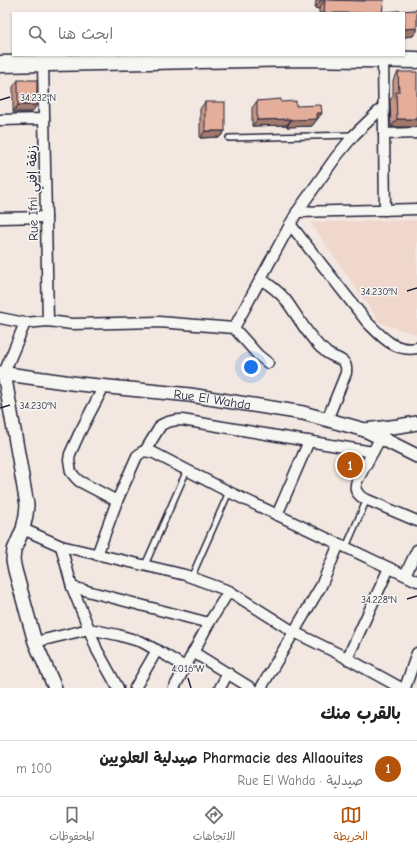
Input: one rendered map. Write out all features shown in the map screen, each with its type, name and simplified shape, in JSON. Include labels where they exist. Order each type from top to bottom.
[{"type":"main road","points":[[0,64],[304,58],[417,60]]},
{"type":"street","points":[[383,60],[385,210]]},
{"type":"street","name":"Rue Ifni زنقة إفني","points":[[43,63],[48,321]]},
{"type":"street","points":[[234,328],[297,212],[336,157],[354,135],[383,107]]},
{"type":"street","points":[[0,120],[44,119]]},
{"type":"street","points":[[384,134],[417,133]]},
{"type":"street","points":[[297,212],[417,209]]},
{"type":"street","points":[[0,218],[46,216]]},
{"type":"street","points":[[290,224],[367,322],[381,336],[394,346],[404,349],[417,348]]},
{"type":"street","points":[[262,278],[284,299],[317,343],[328,353],[345,363],[346,374],[327,420]]},
{"type":"street","points":[[0,318],[25,323],[48,321],[72,324],[159,322],[234,328],[258,355],[268,363]]},
{"type":"street","points":[[25,323],[2,373],[27,505],[23,528],[14,550],[13,560],[16,578],[35,642],[55,688]]},
{"type":"street","name":"Rue El Wahda","points":[[2,373],[79,384],[190,395],[303,413],[365,430],[417,456]]},
{"type":"street","points":[[104,386],[76,438],[69,460],[71,472],[79,481],[117,501]]},
{"type":"street","points":[[98,555],[117,501],[137,456],[145,451],[161,425],[165,422],[182,420],[373,452]]},
{"type":"street","points":[[365,430],[417,423]]},
{"type":"street","points":[[381,437],[357,481],[355,488],[356,491],[358,494],[367,499],[417,521]]},
{"type":"street","points":[[277,515],[309,441]]},
{"type":"street","points":[[145,451],[154,453],[229,492],[417,581]]},
{"type":"street","points":[[23,528],[61,546],[160,569],[229,591],[294,632],[401,688]]},
{"type":"street","points":[[61,546],[72,586],[97,650],[118,688]]},
{"type":"street","points":[[260,688],[321,586],[342,546]]},
{"type":"street","points":[[405,575],[417,550]]},
{"type":"street","points":[[347,659],[389,568]]},
{"type":"street","points":[[72,586],[208,623]]},
{"type":"street","points":[[174,688],[208,623],[229,591]]},
{"type":"street","points":[[35,642],[89,629],[142,642],[185,667]]},
{"type":"street","points":[[134,688],[157,650]]},
{"type":"street","points":[[193,652],[251,688]]},
{"type":"street","points":[[405,688],[417,652]]},
{"type":"street","points":[[220,688],[228,673]]},
{"type":"lane","points":[[229,138],[354,135]]},
{"type":"lane","points":[[145,565],[187,470]]},
{"type":"lane","points":[[191,578],[229,492]]},
{"type":"lane","points":[[342,546],[367,499]]},
{"type":"shaded area","points":[[417,220],[417,335],[380,323],[310,222]]},
{"type":"building","points":[[325,0],[384,0],[382,12],[324,12]]},
{"type":"building","points":[[417,10],[417,28],[405,29],[405,12],[382,12]]},
{"type":"building","points":[[398,72],[417,72],[417,119],[397,119],[396,92],[399,92]]},
{"type":"building","points":[[18,80],[37,80],[37,105],[18,105]]},
{"type":"building","points":[[281,99],[281,102],[296,101],[296,106],[321,105],[322,113],[317,113],[317,119],[257,120],[257,101]]},
{"type":"building","points":[[205,102],[225,102],[225,131],[205,131]]},
{"type":"place","name":"Pharmacie des Allaouites صيدلية العلويين","points":[[350,465]]}]
